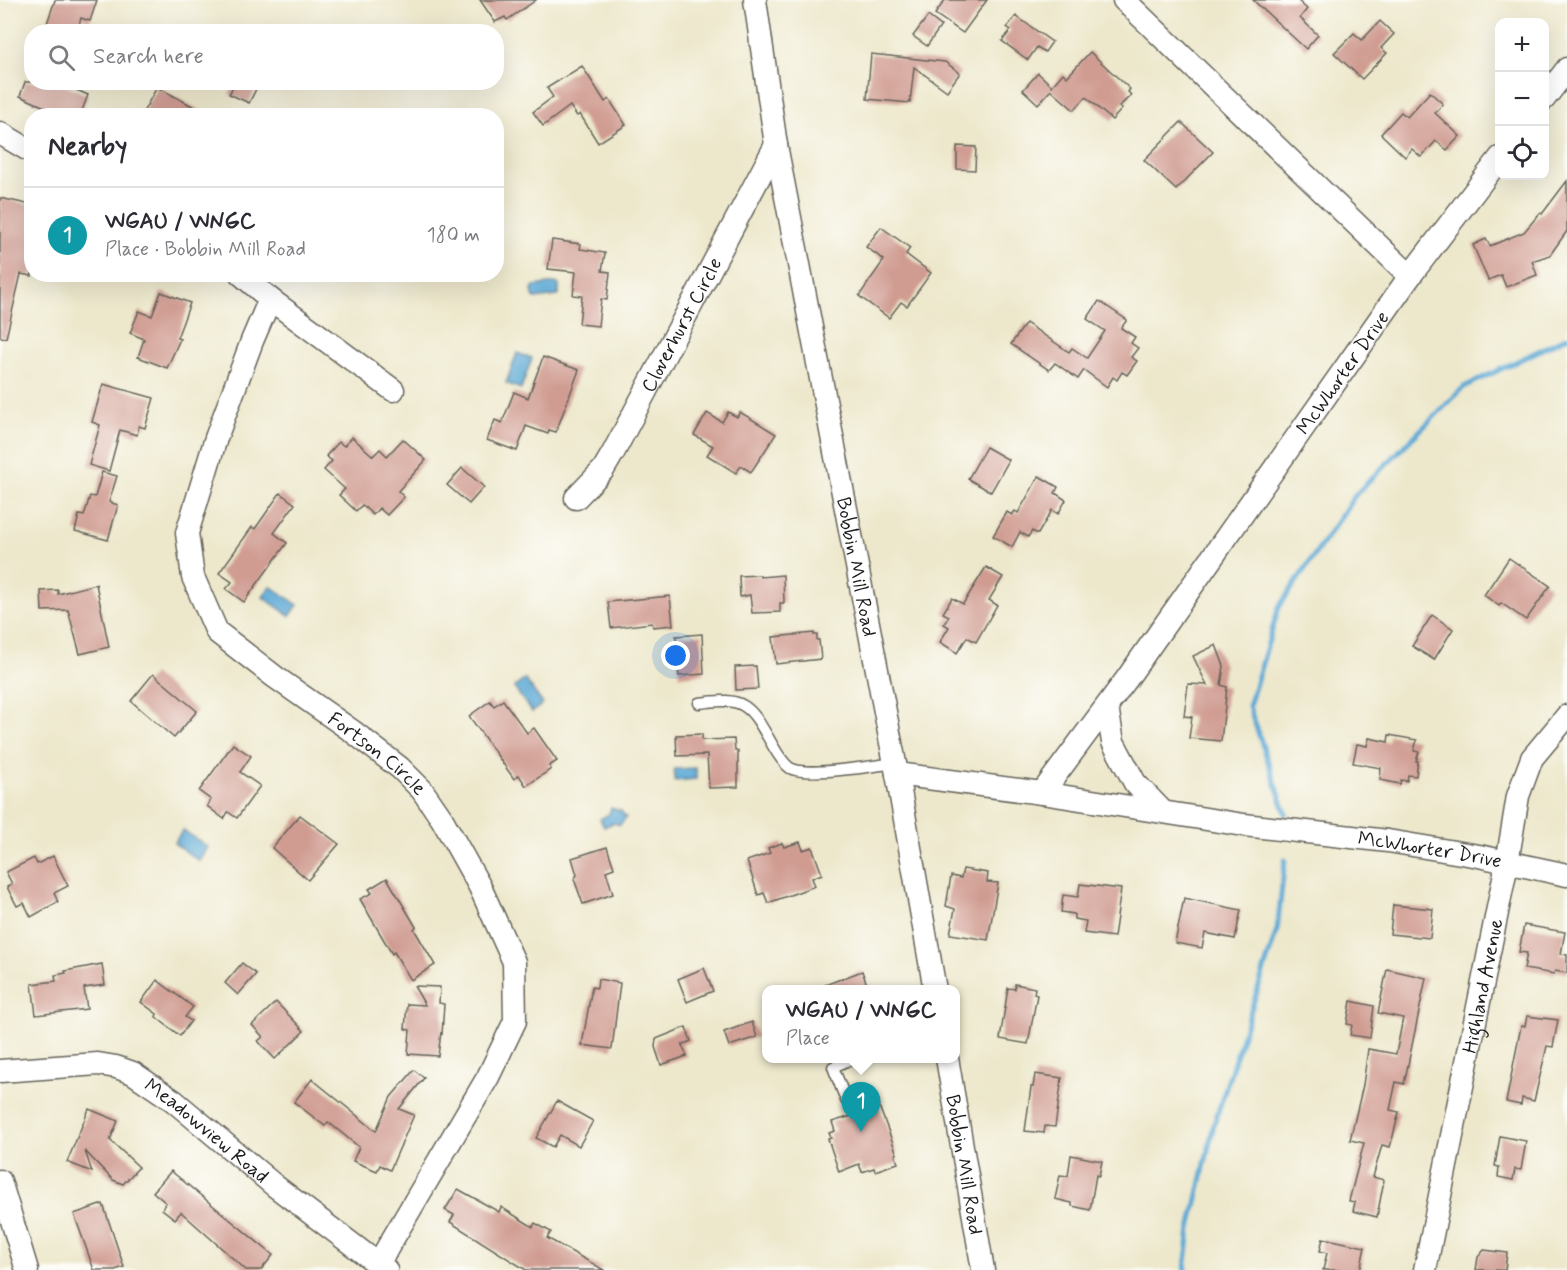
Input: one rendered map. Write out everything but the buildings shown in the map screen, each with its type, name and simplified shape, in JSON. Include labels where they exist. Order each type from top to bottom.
[{"type":"street","name":"Bobbin Mill Road","points":[[754,0],[776,145],[934,985]]},
{"type":"street","points":[[1124,0],[1410,276]]},
{"type":"street","points":[[1549,94],[1567,69]]},
{"type":"street","points":[[0,133],[24,147]]},
{"type":"street","name":"Cloverhurst Circle","points":[[576,498],[603,470],[614,453],[776,145]]},
{"type":"street","name":"McWhorter Drive","points":[[1042,793],[1107,707],[1410,276],[1495,165]]},
{"type":"street","points":[[250,282],[393,390]]},
{"type":"street","name":"Fortson Circle","points":[[270,299],[216,438],[187,533],[193,577],[217,632],[275,677],[352,731],[400,768],[422,790],[442,819],[480,887],[514,962],[515,1021],[488,1077],[382,1267]]},
{"type":"street","points":[[1107,707],[1113,742],[1135,783],[1161,811]]},
{"type":"street","name":"Highland Avenue","points":[[1425,1270],[1507,863],[1518,796],[1532,758],[1567,716]]},
{"type":"street","name":"McWhorter Drive","points":[[895,768],[1244,825],[1388,841],[1479,856],[1567,875]]},
{"type":"street","name":"Bobbin Mill Road","points":[[948,1063],[983,1270]]},
{"type":"street","name":"Meadowview Road","points":[[0,1071],[98,1064],[116,1067],[133,1074],[174,1101],[275,1186],[382,1267]]},
{"type":"street","points":[[0,1182],[27,1270]]},
{"type":"lane","points":[[699,702],[724,699],[741,702],[753,714],[776,752],[790,768],[803,772],[895,768]]},
{"type":"lane","points":[[843,1063],[833,1067],[846,1100]]},
{"type":"water","points":[[556,283],[559,285],[557,296],[536,299],[533,296],[534,286]]},
{"type":"water","points":[[517,353],[532,358],[521,389],[506,383]]},
{"type":"water","points":[[270,586],[298,605],[290,616],[263,597]]},
{"type":"water","points":[[525,679],[543,704],[532,712],[514,688]]},
{"type":"water","points":[[696,768],[696,779],[674,781],[674,769]]},
{"type":"water","points":[[611,808],[621,811],[626,818],[620,825],[613,823],[604,827],[600,819],[609,814]]},
{"type":"water","points":[[183,830],[208,847],[199,861],[174,843]]},
{"type":"waterway","points":[[1286,814],[1249,706],[1279,607],[1356,494],[1464,387],[1567,337]]},
{"type":"waterway","points":[[1185,1270],[1190,1229],[1214,1124],[1277,930],[1285,860]]},
{"type":"place","name":"WGAU / WNGC","points":[[861,1132]]}]
